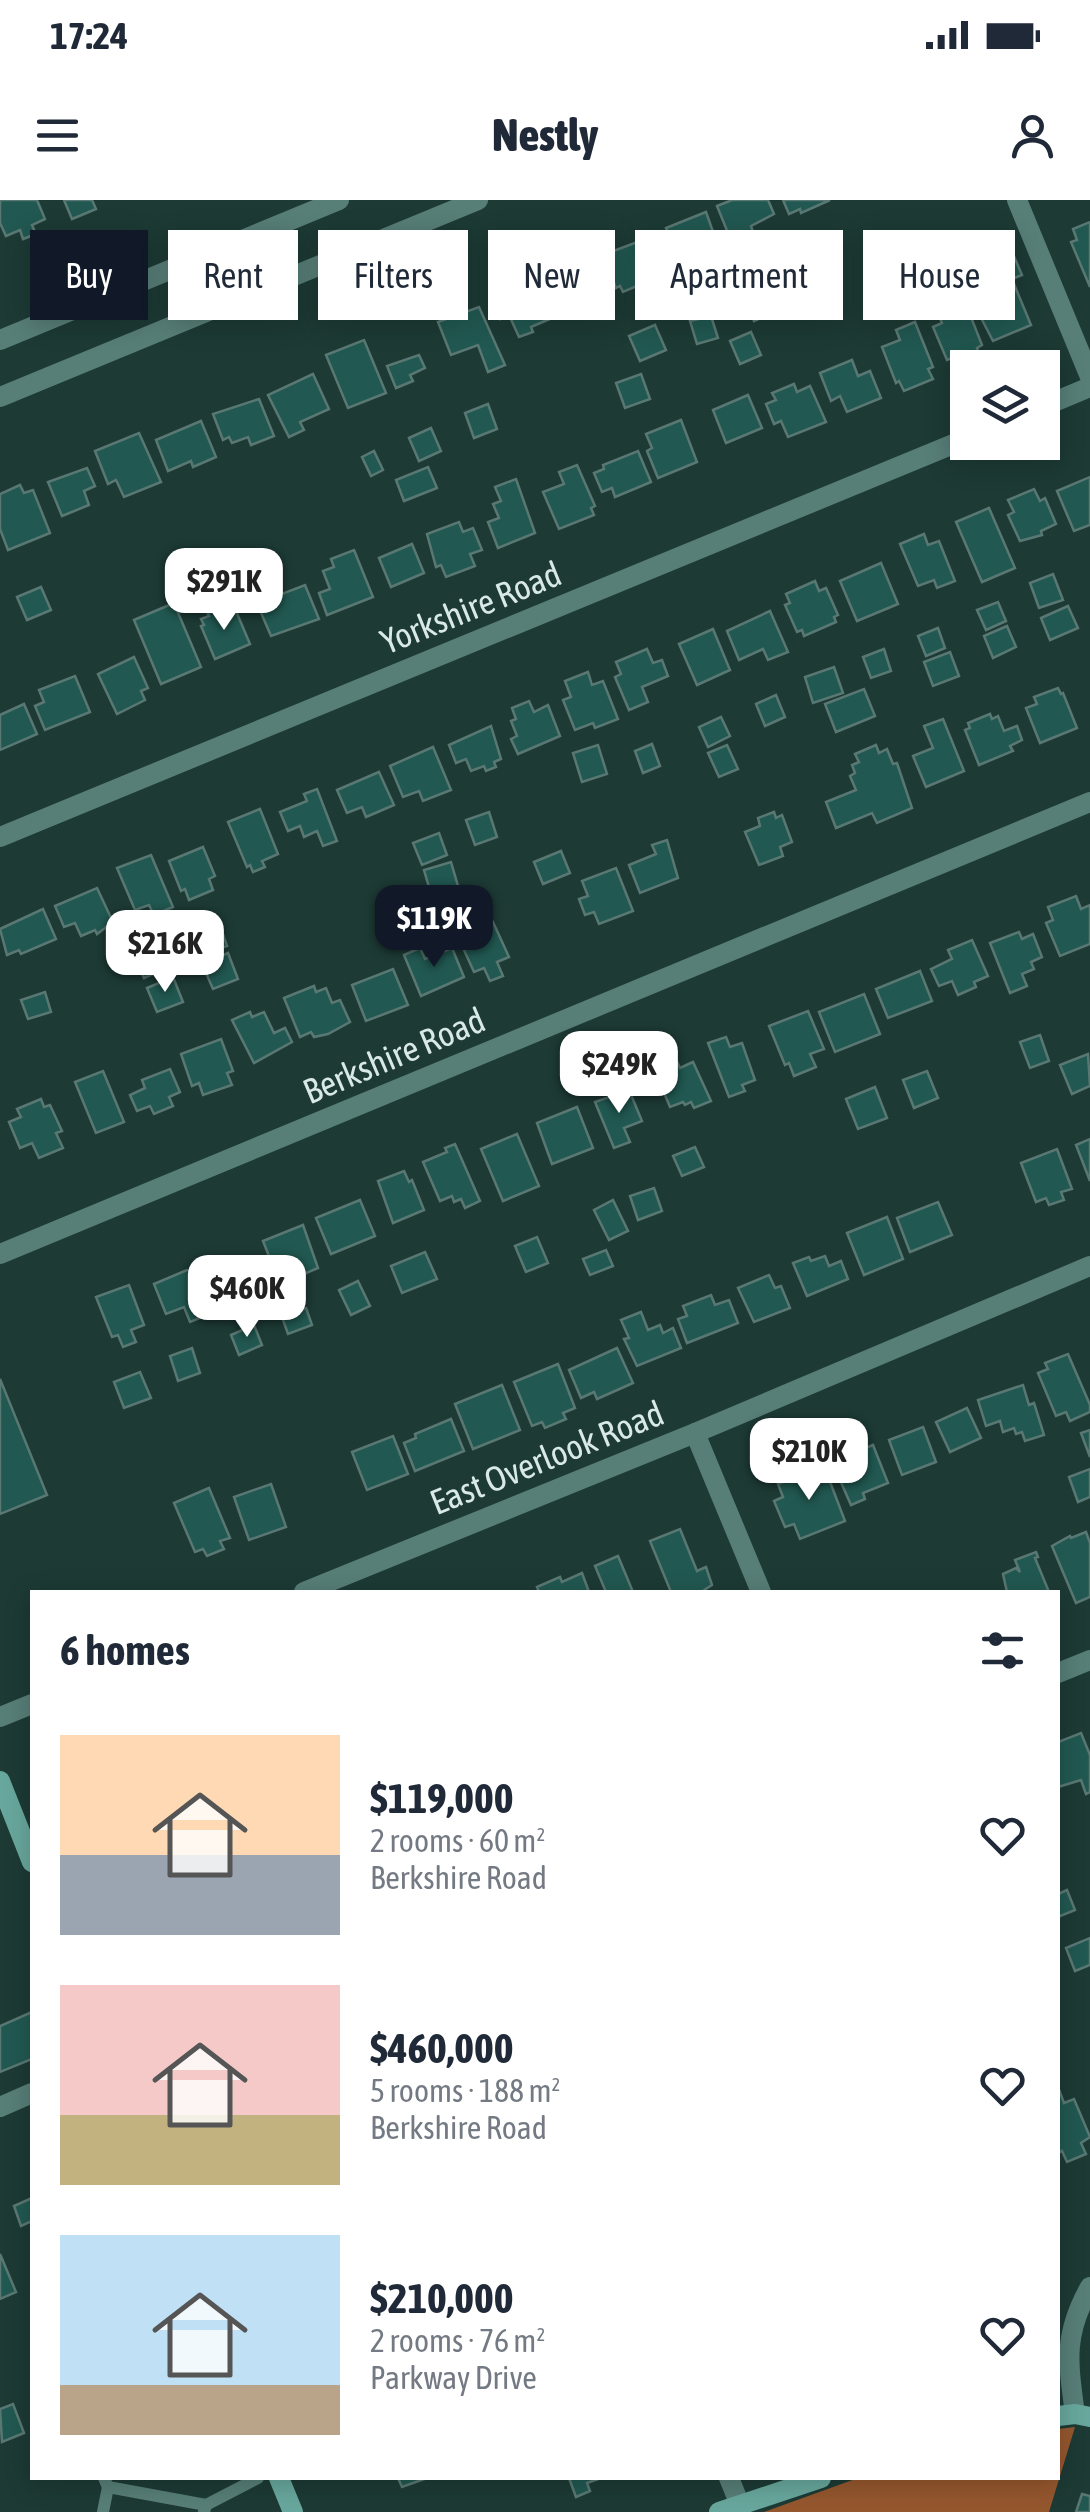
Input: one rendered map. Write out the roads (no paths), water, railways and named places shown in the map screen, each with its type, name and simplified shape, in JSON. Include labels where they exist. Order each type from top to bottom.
[{"type":"main road","points":[[0,1780],[30,1857]]},
{"type":"main road","points":[[280,2480],[293,2512]]},
{"type":"main road","points":[[719,2512],[815,2480]]},
{"type":"street","points":[[0,340],[339,200]]},
{"type":"street","points":[[0,397],[478,200]]},
{"type":"street","points":[[1017,200],[1090,378]]},
{"type":"street","points":[[1060,400],[1090,387]]},
{"type":"street","name":"Yorkshire Road","points":[[0,837],[950,445]]},
{"type":"street","name":"Berkshire Road","points":[[0,1254],[1090,802]]},
{"type":"street","name":"East Overlook Road","points":[[309,1590],[1090,1266]]},
{"type":"street","points":[[695,1433],[759,1590]]},
{"type":"street","points":[[1060,1673],[1090,1660]]},
{"type":"street","points":[[0,1717],[30,1705]]},
{"type":"street","points":[[0,2107],[30,2094]]},
{"type":"street","points":[[1068,2357],[1074,2322],[1090,2287]]},
{"type":"street","points":[[1060,2329],[1068,2357],[1074,2416]]},
{"type":"street","points":[[730,2480],[740,2505]]},
{"type":"lane","points":[[103,2512],[106,2482],[205,2508],[254,2480]]}]
